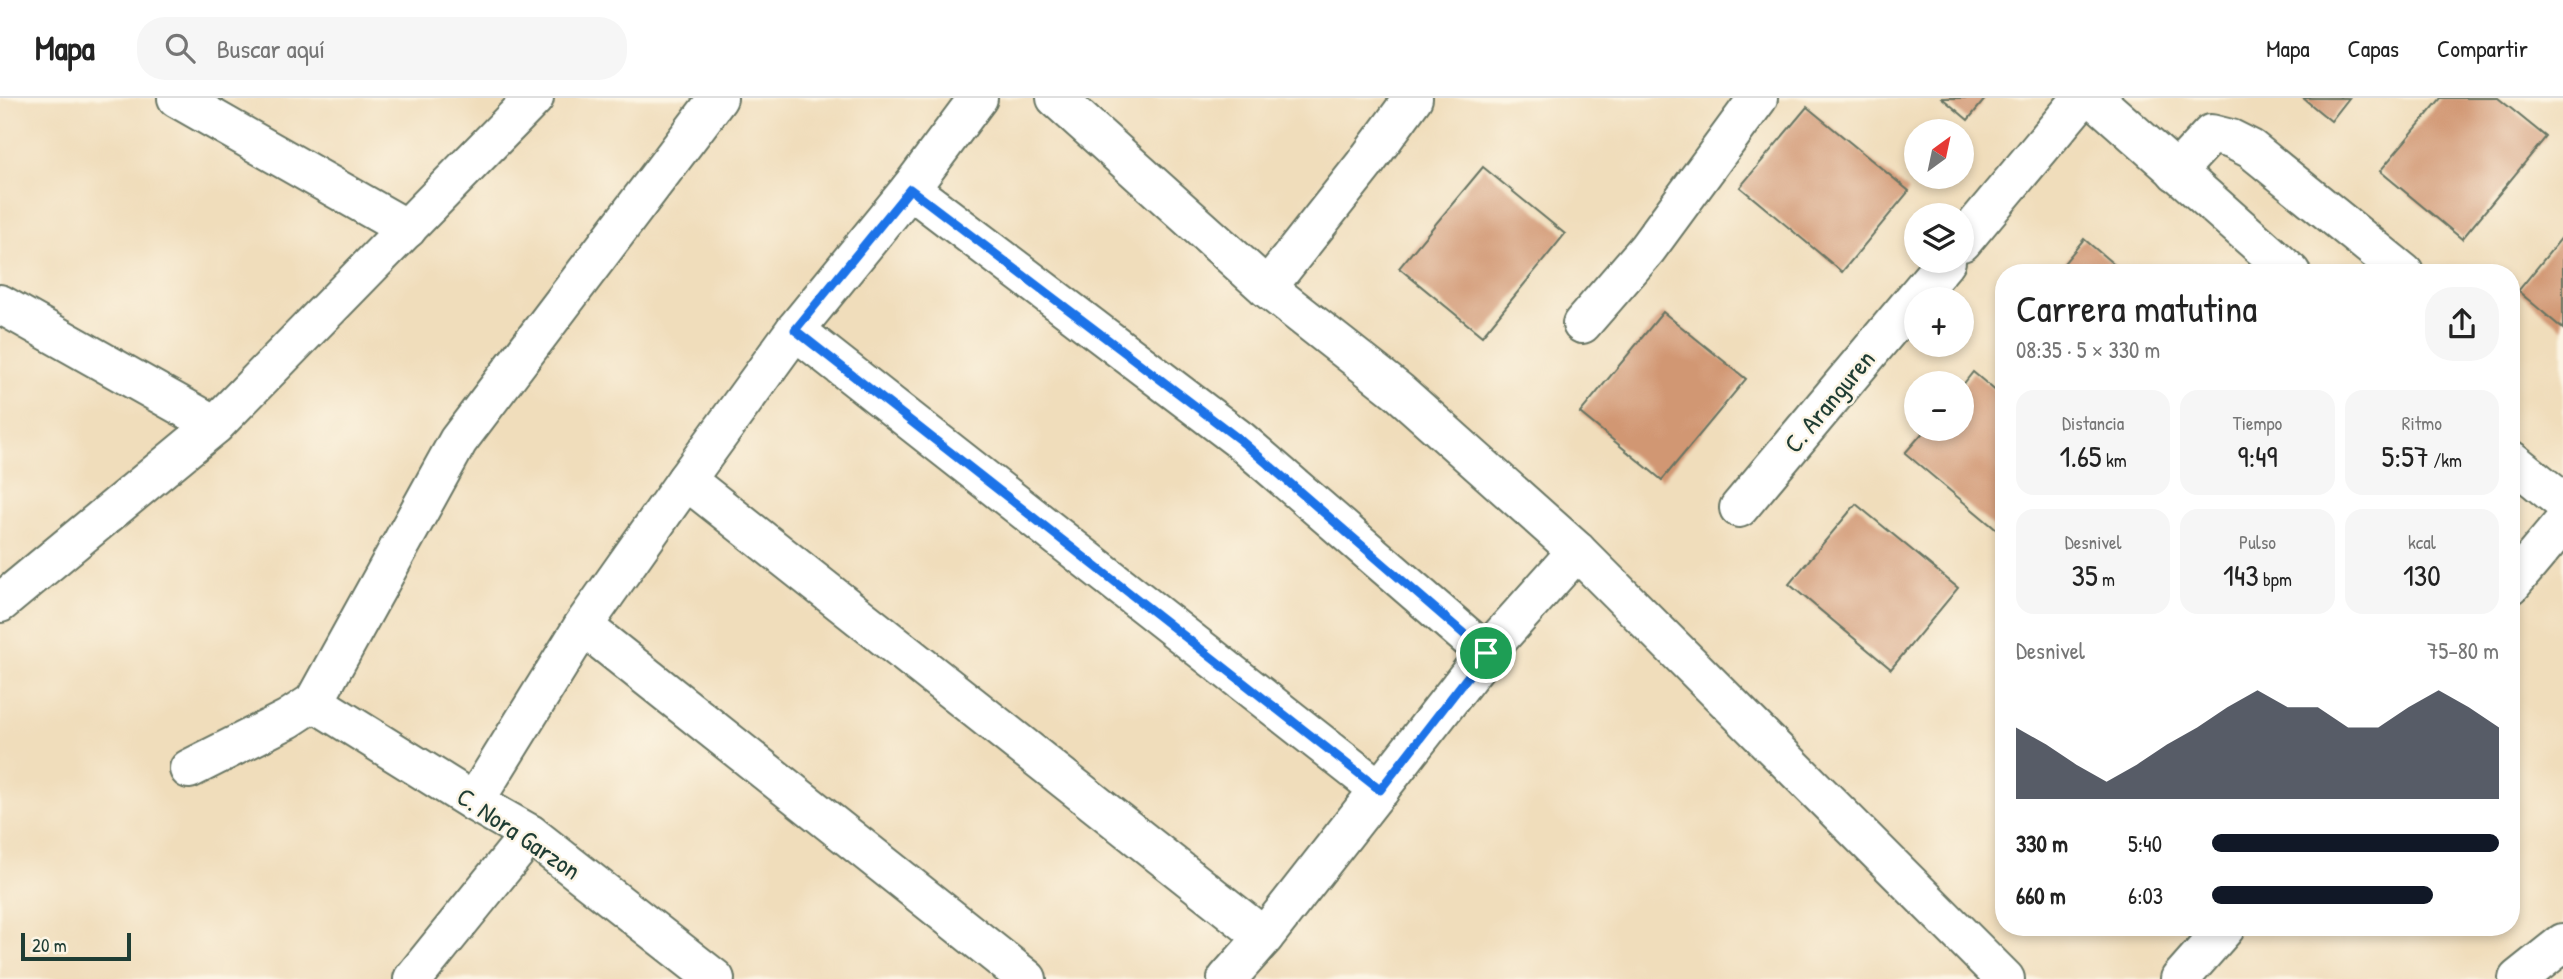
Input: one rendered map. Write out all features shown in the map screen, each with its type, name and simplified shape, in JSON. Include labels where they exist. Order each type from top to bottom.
[{"type":"street","points":[[177,98],[407,229]]},
{"type":"street","points":[[0,603],[215,425],[534,98]]},
{"type":"street","points":[[189,769],[288,719],[314,702],[458,441],[718,98]]},
{"type":"street","points":[[474,802],[583,626],[687,480],[795,330],[910,189],[978,98]]},
{"type":"street","points":[[1056,98],[1267,288],[1398,391],[1577,551],[2005,979]]},
{"type":"street","points":[[1267,288],[1364,166],[1413,98]]},
{"type":"street","points":[[1582,324],[1647,249],[1758,98]]},
{"type":"street","points":[[1974,228],[2082,98]]},
{"type":"street","points":[[2094,98],[2281,264]]},
{"type":"street","points":[[2176,172],[2211,134],[2231,139],[2251,149],[2393,264]]},
{"type":"street","points":[[910,189],[1240,440],[1486,653]]},
{"type":"street","name":"C. Aranguren","points":[[1739,508],[1936,273]]},
{"type":"street","points":[[0,304],[215,425]]},
{"type":"street","points":[[795,330],[1380,790]]},
{"type":"street","points":[[2520,467],[2563,502]]},
{"type":"street","points":[[687,480],[1264,937]]},
{"type":"street","points":[[2520,574],[2563,523]]},
{"type":"street","points":[[1227,979],[1264,937],[1486,653],[1577,551]]},
{"type":"street","points":[[583,626],[1027,979]]},
{"type":"street","name":"C. Nora Garzon","points":[[314,702],[530,834],[715,979]]},
{"type":"street","points":[[413,979],[530,834]]},
{"type":"street","points":[[2180,979],[2218,936]]},
{"type":"street","points":[[2518,979],[2563,943]]},
{"type":"building","points":[[1942,98],[1986,98],[1967,119]]},
{"type":"building","points":[[2303,98],[2349,98],[2331,121]]},
{"type":"building","points":[[2441,98],[2498,98],[2546,137],[2462,239],[2380,171]]},
{"type":"building","points":[[1807,107],[1909,191],[1842,272],[1740,187]]},
{"type":"building","points":[[1483,167],[1565,234],[1482,336],[1399,268]]},
{"type":"building","points":[[2563,236],[2563,329],[2520,293],[2520,289]]},
{"type":"building","points":[[2084,239],[2113,264],[2063,264]]},
{"type":"building","points":[[1663,312],[1746,379],[1662,480],[1580,413]]},
{"type":"building","points":[[1974,373],[1995,390],[1995,528],[1905,453],[1916,441],[1974,441]]},
{"type":"building","points":[[1856,504],[1958,588],[1891,669],[1789,584]]},
{"type":"route","points":[[910,189],[1240,440],[1486,653],[1380,790],[795,330],[910,189]]}]
